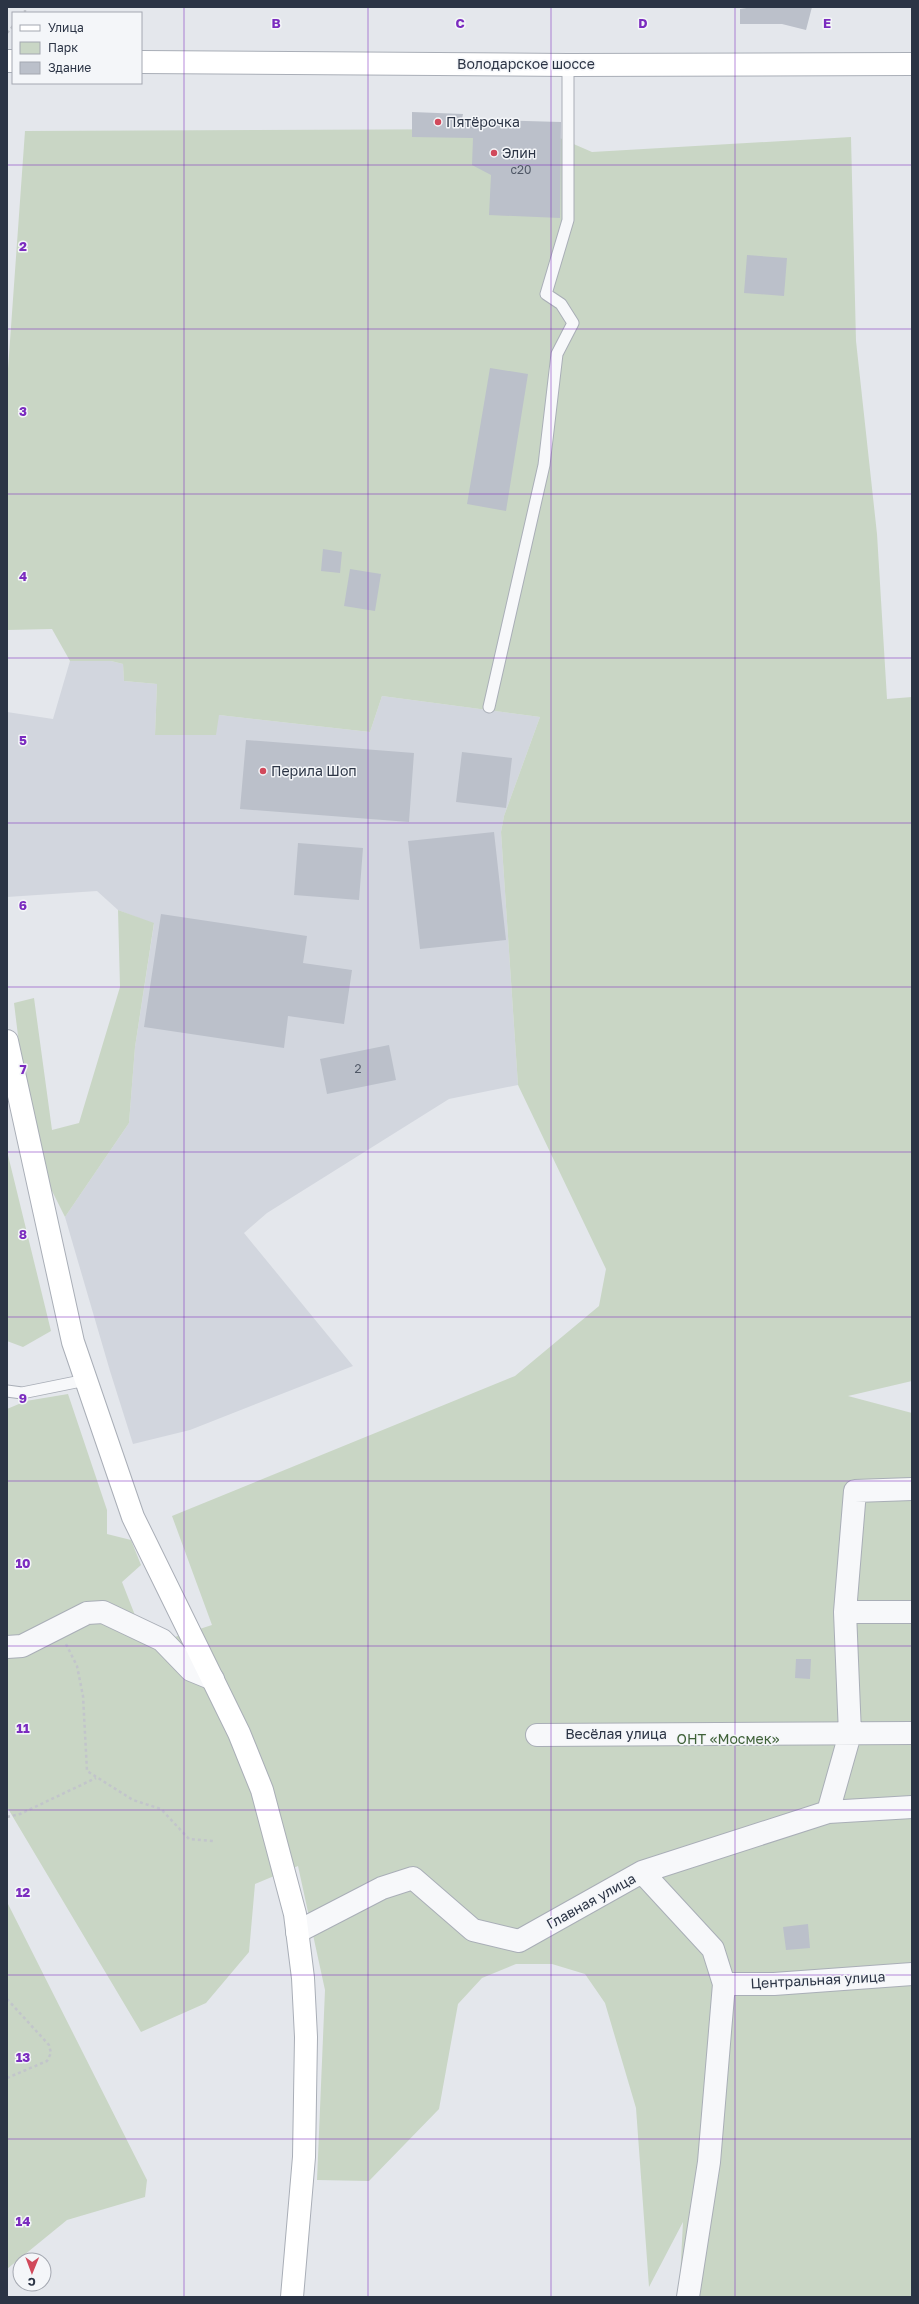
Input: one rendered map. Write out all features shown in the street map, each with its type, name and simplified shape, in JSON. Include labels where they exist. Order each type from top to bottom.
[{"type":"street","name":"Володарское шоссе","points":[[142,62],[568,65],[912,64]]},
{"type":"street","points":[[7,1041],[73,1342],[133,1517],[239,1733],[262,1790],[295,1914],[303,1978],[306,2045],[304,2157],[292,2297]]},
{"type":"street","points":[[828,1812],[850,1734],[845,1612],[855,1491],[912,1489]]},
{"type":"street","points":[[7,1647],[22,1646],[87,1613],[102,1612],[162,1640],[191,1670],[213,1679]]},
{"type":"street","points":[[845,1612],[912,1612]]},
{"type":"street","name":"Весёлая улица","points":[[537,1734],[912,1733]]},
{"type":"street","name":"Главная улица","points":[[297,1932],[382,1888],[413,1878],[473,1930],[519,1941],[642,1872],[828,1812],[912,1807]]},
{"type":"street","points":[[642,1872],[713,1949],[724,1984],[709,2162],[688,2297]]},
{"type":"street","name":"Центральная улица","points":[[724,1984],[774,1984],[912,1974]]},
{"type":"lane","points":[[489,707],[544,465],[557,354],[573,323],[561,304],[546,294],[568,220],[568,65]]},
{"type":"lane","points":[[7,1391],[22,1393],[86,1380]]},
{"type":"path","points":[[58,1628],[77,1666],[83,1696],[87,1771],[133,1800],[161,1809],[189,1839],[214,1841]]},
{"type":"path","points":[[7,1818],[20,1814],[96,1778]]},
{"type":"path","points":[[7,1999],[49,2044],[51,2053],[47,2061],[7,2078]]},
{"type":"shaded area","points":[[70,661],[111,661],[123,664],[124,681],[157,684],[155,735],[219,715],[370,732],[382,696],[540,717],[504,816],[501,832],[518,1085],[449,1099],[267,1213],[244,1233],[353,1366],[190,1430],[133,1444],[65,1217],[129,1123],[135,1047],[154,924],[118,910],[97,891],[7,897],[7,712],[53,719]]},
{"type":"green space","name":"ОНТ «Мосмек»","points":[[539,129],[592,152],[851,137],[856,341],[877,534],[887,699],[912,697],[912,1381],[848,1396],[912,1413],[912,2297],[679,2297],[683,2222],[649,2287],[636,2108],[605,2003],[585,1974],[552,1964],[516,1964],[482,1978],[458,2004],[439,2109],[369,2181],[317,2180],[325,1990],[298,1866],[255,1884],[249,1952],[206,2003],[141,2032],[7,1807],[7,1409],[26,1401],[68,1394],[107,1510],[107,1534],[131,1540],[141,1565],[122,1582],[147,1646],[212,1625],[172,1516],[515,1376],[599,1306],[606,1269],[518,1085],[501,832],[504,816],[540,717],[382,696],[370,732],[219,715],[216,735],[155,735],[157,684],[124,681],[123,664],[111,661],[70,661],[52,629],[7,630],[7,383],[25,131]]},
{"type":"green space","points":[[118,910],[154,923],[135,1047],[129,1123],[65,1217],[50,1187],[24,1085],[14,1003],[34,998],[52,1130],[79,1123],[120,987]]},
{"type":"green space","points":[[7,1151],[51,1331],[23,1347],[7,1341]]},
{"type":"green space","points":[[7,1902],[147,2180],[145,2197],[67,2220],[28,2252],[12,2252],[12,2265],[7,2269]]},
{"type":"building","points":[[753,7],[812,7],[806,30],[782,24],[740,24],[740,9]]},
{"type":"building","points":[[412,112],[463,114],[462,119],[561,122],[560,218],[489,215],[491,175],[472,165],[473,138],[412,137]]},
{"type":"building","points":[[747,255],[787,258],[784,296],[744,293]]},
{"type":"building","points":[[490,368],[528,374],[506,511],[467,504]]},
{"type":"building","points":[[323,549],[342,552],[340,573],[321,571]]},
{"type":"building","points":[[350,569],[381,574],[375,611],[344,606]]},
{"type":"building","points":[[246,740],[414,753],[409,822],[240,809]]},
{"type":"building","points":[[462,752],[512,758],[506,808],[456,802]]},
{"type":"building","points":[[494,832],[506,940],[420,949],[408,841]]},
{"type":"building","points":[[298,843],[363,848],[359,900],[294,895]]},
{"type":"building","points":[[161,914],[307,936],[303,963],[352,970],[344,1024],[288,1016],[284,1048],[144,1027]]},
{"type":"building","points":[[389,1045],[396,1080],[327,1094],[320,1059]]},
{"type":"building","points":[[796,1659],[811,1659],[810,1679],[795,1678]]},
{"type":"building","points":[[808,1924],[810,1948],[786,1950],[783,1927]]},
{"type":"place","name":"Пятёрочка","points":[[438,122]]},
{"type":"place","name":"Элин","points":[[494,153]]},
{"type":"place","name":"Перила Шоп","points":[[263,771]]}]
